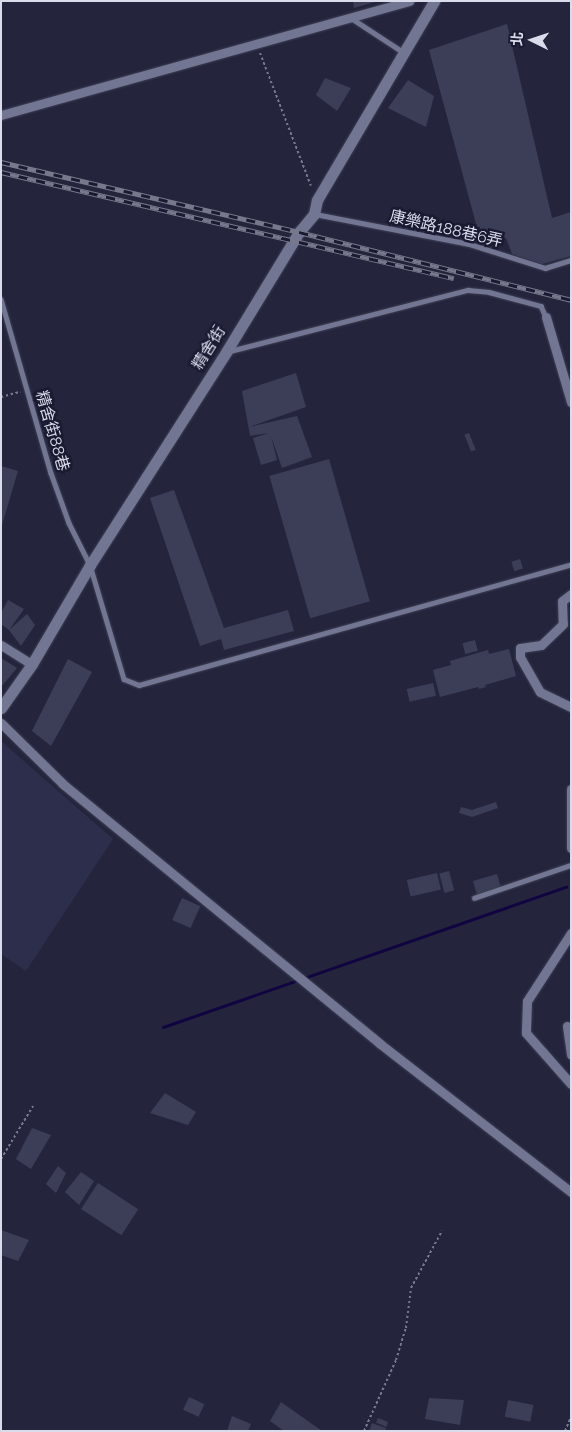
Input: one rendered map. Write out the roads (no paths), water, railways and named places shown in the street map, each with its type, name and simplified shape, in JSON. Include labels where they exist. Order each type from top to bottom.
[{"type":"street","points":[[1,115],[410,1]]},
{"type":"street","name":"精舍街","points":[[1,708],[32,664],[90,566],[226,352],[299,232],[314,214],[317,200],[434,1]]},
{"type":"street","points":[[546,317],[571,402]]},
{"type":"street","points":[[571,594],[562,601],[563,624],[541,645],[520,648],[520,657],[540,692],[571,707]]},
{"type":"street","points":[[1,645],[32,664]]},
{"type":"street","points":[[1,723],[63,784],[365,1032],[566,1184],[571,1192]]},
{"type":"street","points":[[571,789],[571,848]]},
{"type":"street","points":[[571,933],[527,1001],[526,1033],[571,1084]]},
{"type":"street","points":[[566,1026],[571,1055]]},
{"type":"lane","points":[[351,18],[404,52]]},
{"type":"lane","name":"康樂路188巷6弄","points":[[314,214],[469,244],[544,268],[571,260]]},
{"type":"lane","points":[[226,352],[468,290],[488,292],[541,306],[546,317]]},
{"type":"lane","name":"精舍街88巷","points":[[1,299],[51,473],[69,523],[90,566],[124,679],[139,684],[571,564]]},
{"type":"lane","points":[[474,898],[571,865]]},
{"type":"waterway","points":[[163,1027],[566,887]]},
{"type":"railway","points":[[1,162],[299,232],[571,300]]},
{"type":"railway","points":[[1,172],[454,278]]}]
